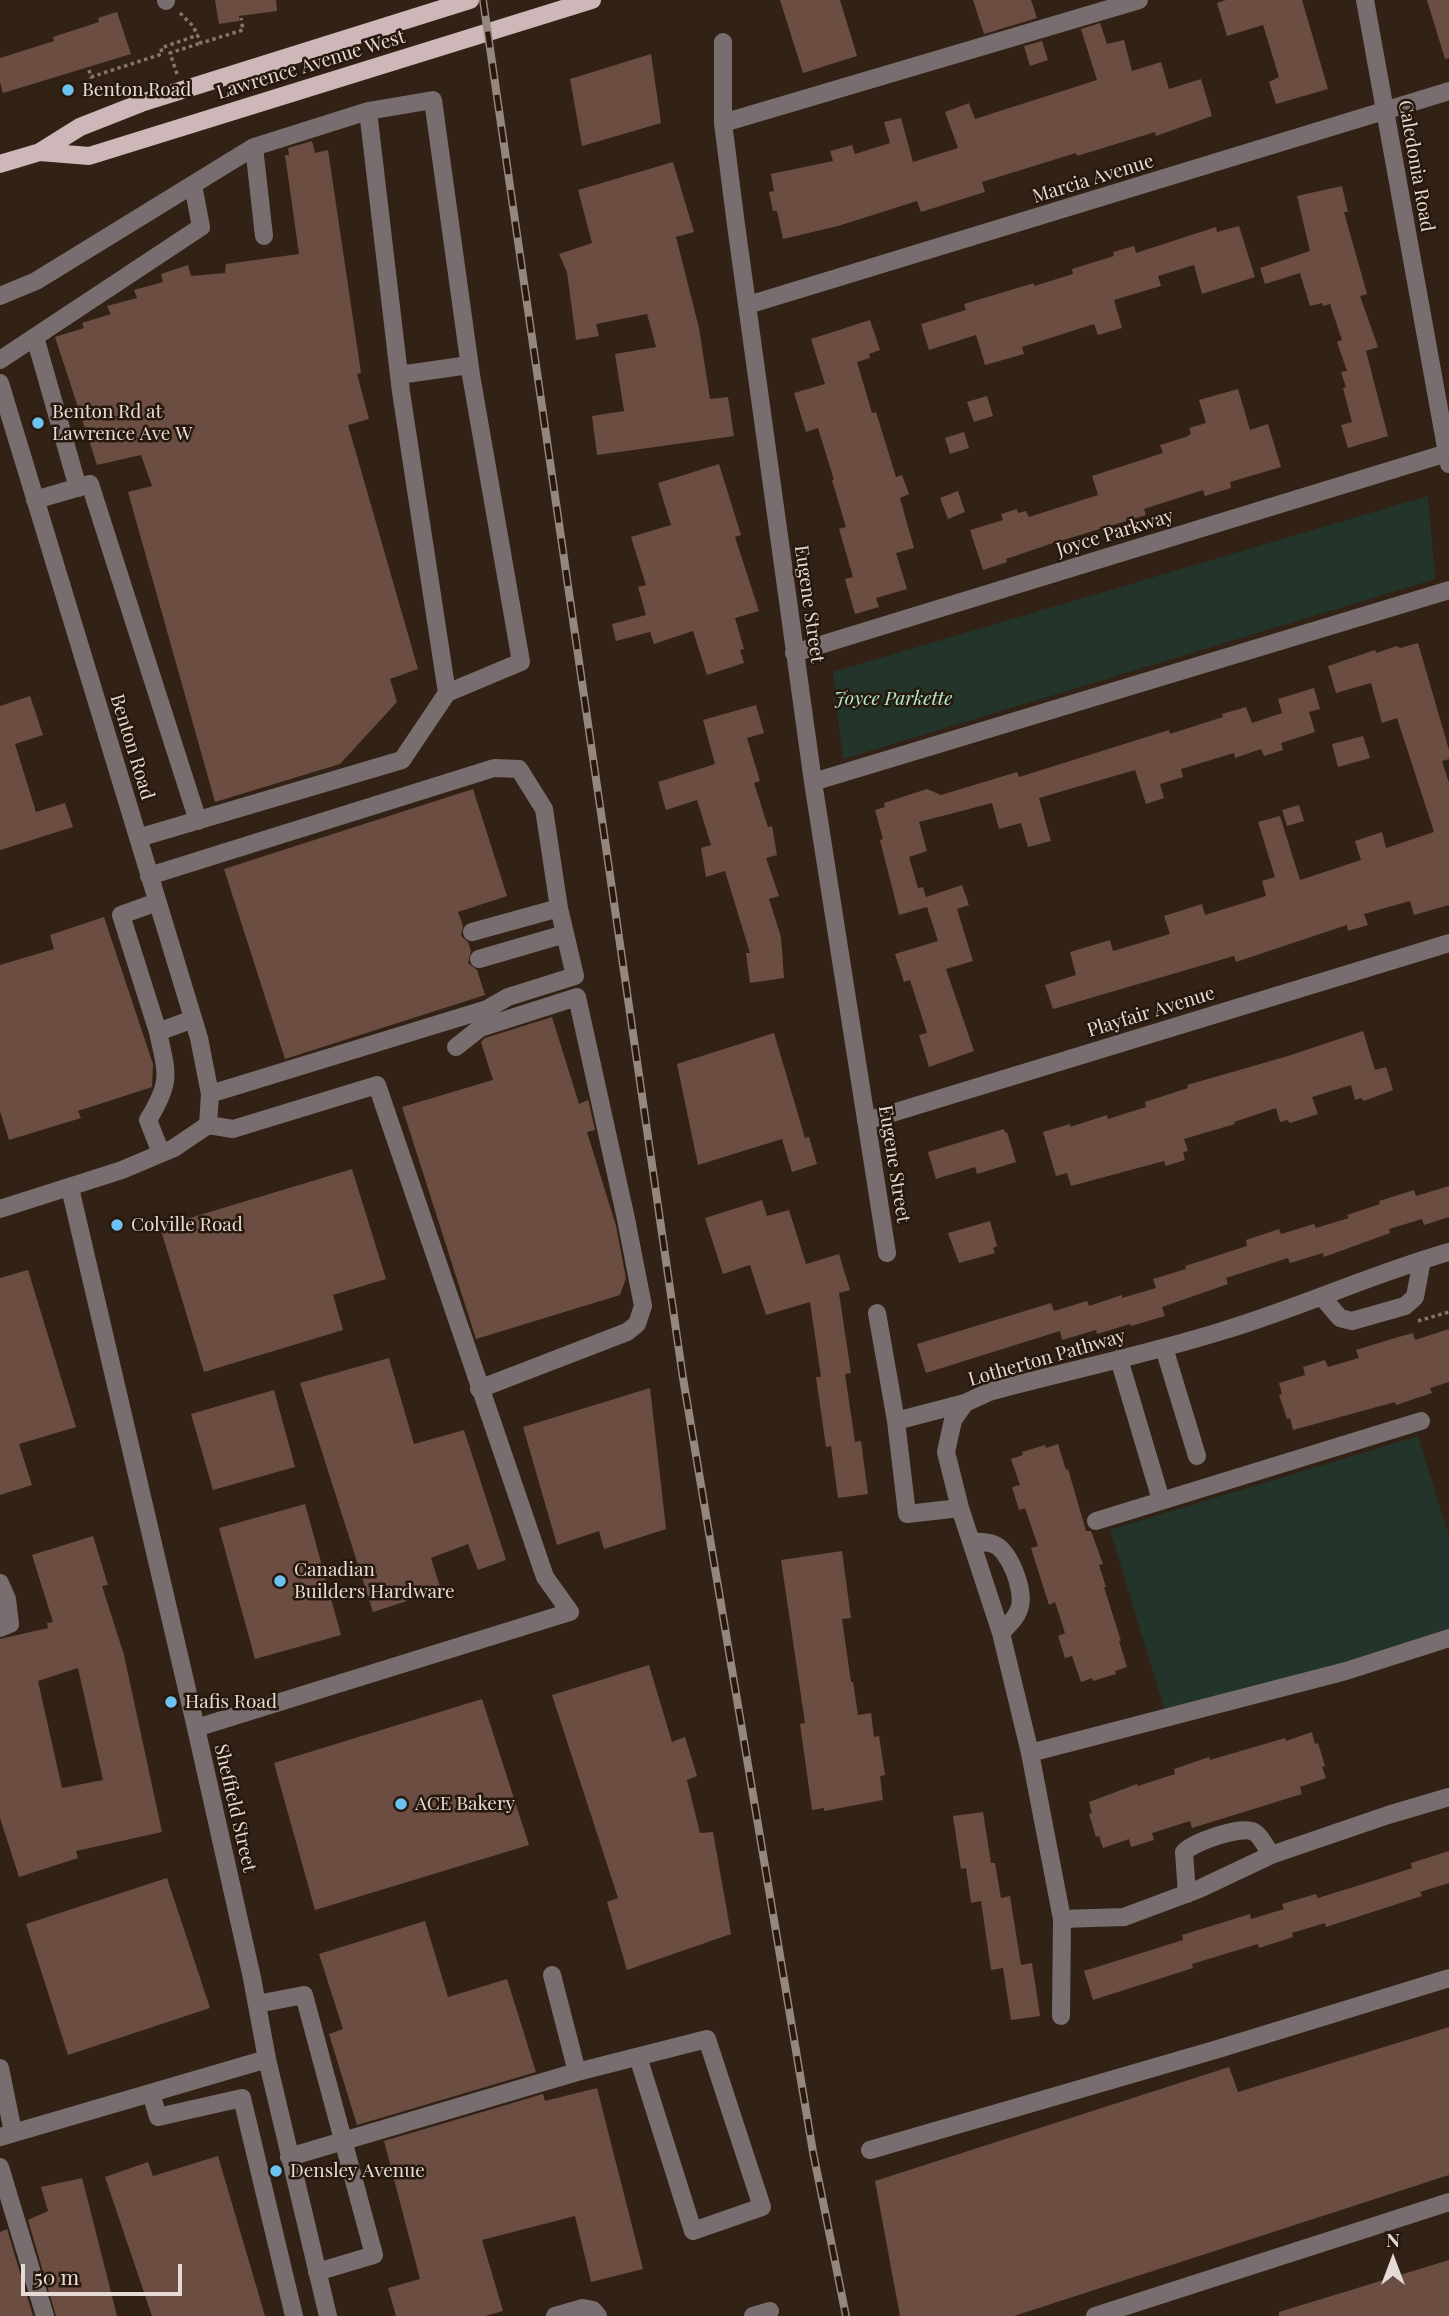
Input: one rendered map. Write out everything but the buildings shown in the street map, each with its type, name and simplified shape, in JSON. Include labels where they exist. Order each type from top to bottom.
[{"type":"main road","name":"Lawrence Avenue West","points":[[0,164],[40,152],[80,127],[141,103],[470,0]]},
{"type":"main road","name":"Lawrence Avenue West","points":[[40,152],[89,156],[592,0]]},
{"type":"street","points":[[723,123],[1139,0]]},
{"type":"street","name":"Caledonia Road","points":[[1365,0],[1448,458]]},
{"type":"street","name":"Eugene Street","points":[[723,42],[723,123],[794,653],[887,1253]]},
{"type":"street","name":"Marcia Avenue","points":[[748,305],[1449,91]]},
{"type":"street","points":[[0,296],[36,281],[254,147],[368,111],[433,100],[469,365],[520,662],[447,693],[402,760],[138,838]]},
{"type":"street","points":[[368,111],[399,375],[447,693]]},
{"type":"street","points":[[254,147],[264,236]]},
{"type":"street","points":[[0,360],[201,227],[193,185]]},
{"type":"street","points":[[35,337],[78,488]]},
{"type":"street","points":[[399,375],[469,365]]},
{"type":"street","name":"Benton Road","points":[[0,383],[193,1019],[211,1094],[208,1125]]},
{"type":"street","name":"Joyce Parkway","points":[[794,653],[1448,458]]},
{"type":"street","points":[[36,499],[90,484],[198,821]]},
{"type":"street","points":[[813,782],[1449,590]]},
{"type":"street","points":[[149,876],[494,768],[519,769],[544,809],[559,908],[575,976],[508,998],[487,1009],[211,1094]]},
{"type":"street","points":[[157,902],[121,915],[158,1032],[167,1072],[163,1096],[148,1120],[161,1153]]},
{"type":"street","points":[[471,932],[559,908]]},
{"type":"street","points":[[479,959],[565,934]]},
{"type":"street","name":"Playfair Avenue","points":[[866,1121],[1449,943]]},
{"type":"street","points":[[456,1047],[480,1028],[577,997],[643,1306],[637,1324],[627,1332],[479,1389]]},
{"type":"street","points":[[158,1032],[193,1019]]},
{"type":"street","points":[[0,1209],[70,1188],[174,1148],[208,1125],[233,1129],[377,1085],[545,1577],[570,1612],[196,1728]]},
{"type":"street","name":"Sheffield Street","points":[[70,1188],[196,1728],[289,2157],[328,2316]]},
{"type":"street","name":"Lotherton Pathway","points":[[1061,2016],[1062,1919],[1030,1753],[1002,1633],[971,1541],[946,1452],[953,1420],[965,1403],[989,1392],[1223,1331],[1422,1259],[1449,1252]]},
{"type":"street","points":[[1322,1297],[1340,1318],[1352,1321],[1405,1306],[1415,1297],[1422,1259]]},
{"type":"street","points":[[877,1313],[896,1421],[907,1514],[961,1508]]},
{"type":"street","points":[[1164,1348],[1197,1456]]},
{"type":"street","points":[[1119,1359],[1161,1500]]},
{"type":"street","points":[[896,1421],[965,1403]]},
{"type":"street","points":[[1096,1521],[1421,1421]]},
{"type":"street","points":[[971,1541],[994,1544],[1006,1553],[1020,1590],[1020,1605],[1016,1615],[1002,1633]]},
{"type":"street","points":[[0,1583],[7,1599],[10,1624],[0,1628]]},
{"type":"street","points":[[1030,1753],[1346,1671],[1449,1638]]},
{"type":"street","points":[[1062,1919],[1124,1917],[1187,1894],[1271,1854],[1449,1797]]},
{"type":"street","points":[[1187,1894],[1184,1852],[1191,1845],[1240,1829],[1250,1830],[1257,1833],[1271,1854]]},
{"type":"street","points":[[552,1975],[577,2072]]},
{"type":"street","points":[[870,2150],[1218,2049],[1449,1978]]},
{"type":"street","points":[[257,2004],[304,1995],[374,2255],[317,2272]]},
{"type":"street","points":[[289,2157],[577,2072],[707,2039],[762,2207],[693,2231],[638,2057]]},
{"type":"street","points":[[0,2068],[7,2134],[267,2059]]},
{"type":"street","points":[[151,2092],[158,2117],[242,2098],[294,2316]]},
{"type":"street","points":[[0,2167],[46,2316]]},
{"type":"street","points":[[1095,2316],[1449,2202]]},
{"type":"street","points":[[555,2316],[583,2308],[593,2310],[598,2316]]},
{"type":"path","points":[[166,0],[187,19],[201,43]]},
{"type":"path","points":[[173,53],[243,30],[242,19]]},
{"type":"path","points":[[89,70],[91,77],[162,54],[161,48],[198,35]]},
{"type":"path","points":[[1418,1321],[1449,1312]]},
{"type":"green space","name":"Joyce Parkette","points":[[1428,496],[1435,579],[843,759],[833,672]]},
{"type":"green space","points":[[1418,1436],[1449,1536],[1449,1636],[1168,1721],[1110,1530]]},
{"type":"railway","points":[[483,0],[683,1378],[813,2152],[846,2316]]},
{"type":"place","name":"Benton Road","points":[[68,90]]},
{"type":"place","name":"Benton Rd at Lawrence Ave W","points":[[38,423]]},
{"type":"place","name":"Colville Road","points":[[117,1225]]},
{"type":"place","name":"Canadian Builders Hardware","points":[[280,1581]]},
{"type":"place","name":"Hafis Road","points":[[171,1702]]},
{"type":"place","name":"ACE Bakery","points":[[401,1804]]},
{"type":"place","name":"Densley Avenue","points":[[276,2171]]}]
